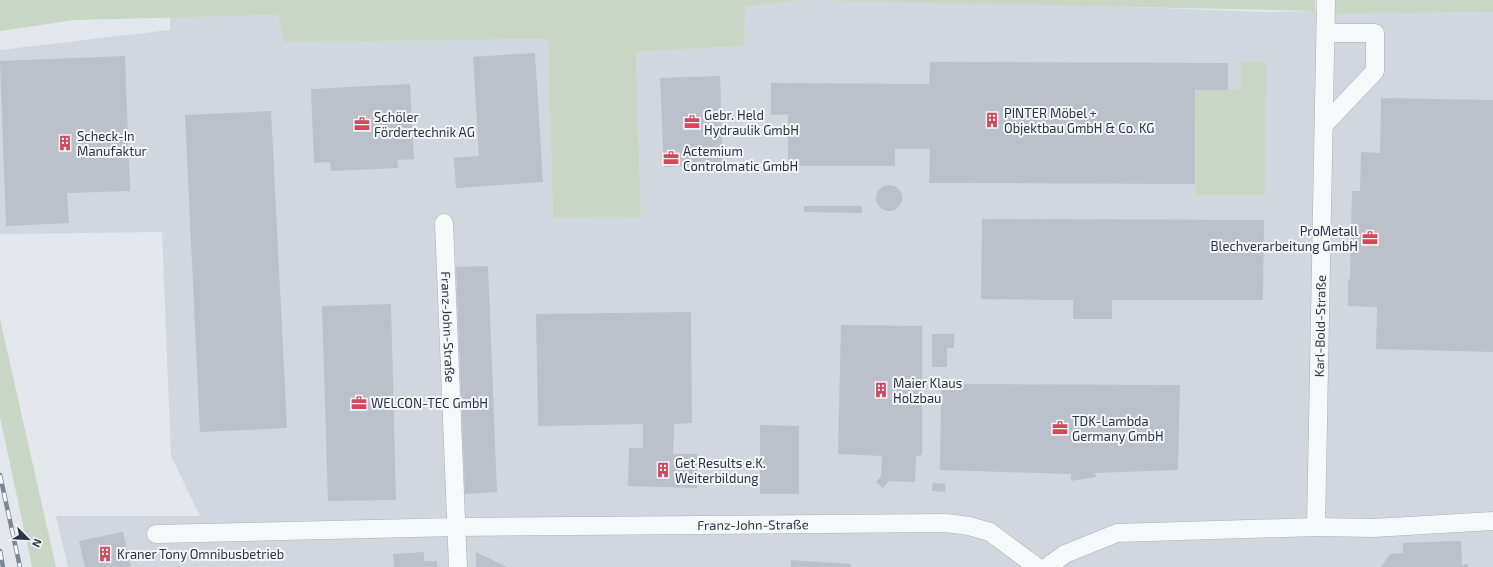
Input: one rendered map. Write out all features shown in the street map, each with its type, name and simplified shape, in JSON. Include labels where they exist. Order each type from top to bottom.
[{"type":"street","name":"Karl-Bold-Straße","points":[[1316,527],[1326,0]]},
{"type":"street","points":[[1324,125],[1374,71],[1376,33],[1326,33]]},
{"type":"street","name":"Franz-John-Straße","points":[[444,223],[458,567]]},
{"type":"street","points":[[1047,567],[1065,554],[1118,533],[1316,527],[1373,528],[1493,521]]},
{"type":"street","name":"Franz-John-Straße","points":[[156,534],[456,526],[946,523],[969,526],[990,532],[1037,567]]},
{"type":"shaded area","points":[[800,0],[1047,4],[1268,12],[1315,11],[1334,14],[1493,12],[1493,567],[68,567],[56,516],[200,516],[171,456],[162,232],[0,234],[0,50],[170,30],[170,17],[278,15],[283,42],[548,39],[553,218],[641,217],[636,52],[744,46],[744,7]]},
{"type":"green space","points":[[0,0],[800,0],[745,7],[744,46],[636,52],[641,217],[553,218],[548,39],[283,42],[278,15],[75,20],[0,31]]},
{"type":"green space","points":[[800,0],[1315,0],[1315,11]]},
{"type":"green space","points":[[1333,0],[1493,0],[1493,12],[1334,14]]},
{"type":"green space","points":[[1241,62],[1266,62],[1265,195],[1196,195],[1195,90],[1241,89]]},
{"type":"green space","points":[[0,319],[56,567],[32,567],[0,417]]},
{"type":"building","points":[[535,53],[543,182],[456,188],[454,158],[479,156],[473,57]]},
{"type":"building","name":"Scheck-In Manufaktur","points":[[125,56],[130,191],[67,193],[69,223],[6,226],[0,61]]},
{"type":"building","name":"PINTER Möbel + Objektbau GmbH & Co. KG","points":[[930,62],[1228,63],[1228,90],[1195,90],[1195,184],[929,183],[930,149],[895,149],[895,166],[788,166],[788,114],[771,115],[771,83],[929,84]]},
{"type":"building","name":"Gebr. Held Hydraulik GmbH","points":[[720,76],[723,165],[664,167],[660,78]]},
{"type":"building","name":"Schöler Fördertechnik AG","points":[[410,84],[414,159],[397,160],[398,168],[331,171],[330,162],[314,163],[311,89]]},
{"type":"building","points":[[1381,98],[1493,100],[1493,352],[1376,349],[1377,307],[1348,306],[1352,191],[1360,191],[1361,152],[1380,153]]},
{"type":"building","points":[[271,111],[287,428],[200,432],[185,115]]},
{"type":"building","points":[[889,185],[898,189],[902,198],[898,207],[889,211],[880,207],[876,198],[880,189]]},
{"type":"building","points":[[804,206],[862,206],[862,213],[804,212]]},
{"type":"building","points":[[982,219],[1264,220],[1263,300],[1112,300],[1112,319],[1073,319],[1073,300],[981,299]]},
{"type":"building","points":[[488,266],[497,492],[465,494],[456,267]]},
{"type":"building","name":"WELCON-TEC GmbH","points":[[391,304],[396,500],[328,501],[322,306]]},
{"type":"building","points":[[691,312],[692,423],[674,424],[673,454],[697,454],[697,488],[628,486],[629,448],[643,448],[643,424],[538,426],[536,314]]},
{"type":"building","name":"Maier Klaus Holzbau","points":[[841,325],[922,326],[922,455],[916,456],[915,482],[889,481],[883,488],[876,482],[881,476],[882,456],[838,454]]},
{"type":"building","points":[[932,334],[954,334],[954,348],[947,348],[947,367],[932,367]]},
{"type":"building","name":"TDK-Lambda Germany GmbH","points":[[941,384],[1180,385],[1178,470],[1095,473],[1096,477],[1071,481],[1071,474],[940,470]]},
{"type":"building","points":[[760,425],[799,426],[799,494],[760,494]]},
{"type":"building","points":[[933,483],[945,484],[945,492],[932,491]]},
{"type":"building","name":"Kraner Tony Omnibusbetrieb","points":[[123,532],[131,567],[85,567],[79,541]]},
{"type":"building","points":[[1461,541],[1462,565],[1468,564],[1468,567],[1381,567],[1390,554],[1403,553],[1403,543]]},
{"type":"building","points":[[424,552],[424,561],[437,561],[437,567],[394,567],[393,554]]},
{"type":"building","points":[[476,552],[507,567],[476,567]]},
{"type":"building","points":[[791,560],[851,564],[851,567],[791,567]]},
{"type":"railway","points":[[0,475],[20,567]]},
{"type":"railway","points":[[0,551],[3,567]]},
{"type":"place","name":"PINTER Möbel + Objektbau GmbH & Co. KG","points":[[992,120]]},
{"type":"place","name":"Gebr. Held Hydraulik GmbH","points":[[692,122]]},
{"type":"place","name":"Schöler Fördertechnik AG","points":[[362,124]]},
{"type":"place","name":"Scheck-In Manufaktur","points":[[65,143]]},
{"type":"place","name":"Actemium Controlmatic GmbH","points":[[671,158]]},
{"type":"place","name":"ProMetall Blechverarbeitung GmbH","points":[[1370,238]]},
{"type":"place","name":"Maier Klaus Holzbau","points":[[881,390]]},
{"type":"place","name":"WELCON-TEC GmbH","points":[[359,403]]},
{"type":"place","name":"TDK-Lambda Germany GmbH","points":[[1060,428]]},
{"type":"place","name":"Get Results e.K. Weiterbildung","points":[[663,470]]},
{"type":"place","name":"Kraner Tony Omnibusbetrieb","points":[[105,554]]}]
